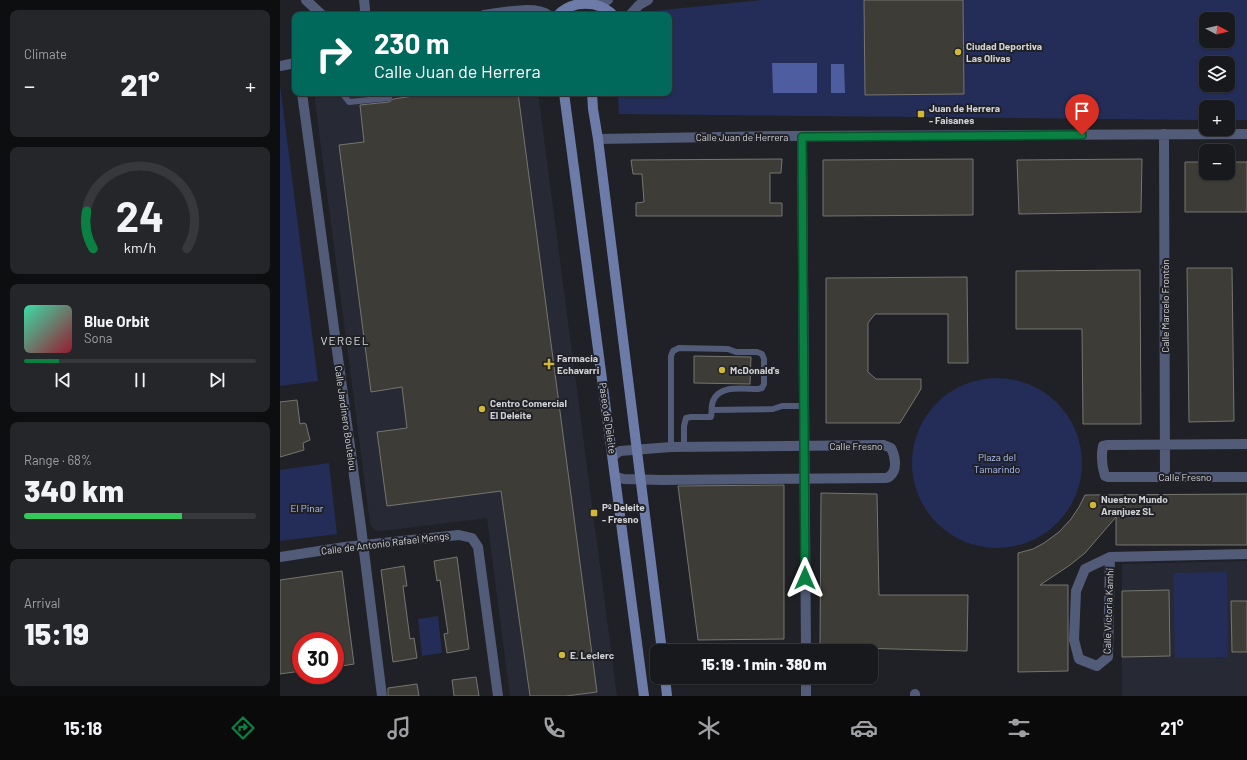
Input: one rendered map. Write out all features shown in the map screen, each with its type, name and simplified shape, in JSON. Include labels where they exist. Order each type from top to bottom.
[{"type":"main road","points":[[562,12],[570,6],[584,2],[600,6],[611,12]]},
{"type":"main road","name":"Paseo de Deleite","points":[[564,96],[644,696]]},
{"type":"main road","points":[[592,96],[592,109],[598,139],[661,644]]},
{"type":"main road","points":[[666,684],[667,696]]},
{"type":"street","points":[[306,0],[319,12]]},
{"type":"street","points":[[364,0],[364,12]]},
{"type":"street","points":[[584,2],[608,0]]},
{"type":"street","points":[[633,12],[639,5],[648,0]]},
{"type":"street","points":[[512,12],[530,10],[544,12]]},
{"type":"street","points":[[280,66],[292,64]]},
{"type":"street","name":"Calle Jardinero Boutelou","points":[[302,96],[382,696]]},
{"type":"street","name":"Calle Marcelo Frontón","points":[[1164,134],[1165,477]]},
{"type":"street","name":"Calle Juan de Herrera","points":[[598,139],[1247,134]]},
{"type":"street","points":[[802,137],[806,644]]},
{"type":"street","name":"Calle Fresno","points":[[1247,444],[1108,445],[1104,446],[1102,451],[1102,470],[1104,476],[1247,477]]},
{"type":"street","name":"Calle Fresno","points":[[613,456],[620,451],[672,447],[884,445],[892,448],[895,455],[895,470],[890,476],[884,478],[624,480],[616,477]]},
{"type":"street","name":"Calle de Antonio Rafael Mengs","points":[[280,557],[363,545],[460,535],[472,538],[478,547],[479,553],[498,696]]},
{"type":"street","name":"Calle Victoria Kamhi","points":[[1110,557],[1108,657],[1098,666],[1080,659],[1074,640],[1076,591],[1085,569],[1110,557],[1247,554]]},
{"type":"street","points":[[806,684],[806,696]]},
{"type":"lane","points":[[344,96],[349,102],[389,98],[389,96]]},
{"type":"lane","points":[[672,447],[671,356],[673,351],[679,348],[728,349],[736,352],[757,352],[762,354],[764,359],[764,384],[762,388],[725,389],[720,392],[712,403],[711,417],[686,418],[684,426],[684,447]]},
{"type":"lane","points":[[712,410],[773,409],[782,406],[803,406]]},
{"type":"shaded area","points":[[772,63],[817,63],[817,93],[773,93]]},
{"type":"shaded area","points":[[831,64],[844,64],[845,93],[831,93]]},
{"type":"shaded area","name":"Centro Comercial El Deleite","points":[[314,96],[538,96],[617,696],[510,696],[487,518],[382,531],[374,530],[370,523]]},
{"type":"shaded area","points":[[1247,561],[1247,696],[1122,696],[1122,564]]},
{"type":"green space","name":"Ciudad Deportiva Las Olivas","points":[[761,0],[1247,0],[1247,120],[1235,120],[1235,100],[1199,100],[1199,120],[619,114],[618,96],[672,96],[672,12],[644,12]]},
{"type":"green space","points":[[280,85],[318,381],[280,386]]},
{"type":"green space","name":"Plaza del Tamarindo","points":[[997,378],[1022,382],[1037,388],[1057,403],[1072,423],[1080,446],[1082,463],[1078,488],[1072,503],[1057,523],[1037,538],[1014,546],[997,548],[972,544],[957,538],[937,523],[922,503],[914,480],[912,463],[916,438],[922,423],[937,403],[957,388],[980,380]]},
{"type":"green space","name":"El Pinar","points":[[329,463],[337,534],[280,541],[280,470]]},
{"type":"green space","points":[[1227,572],[1228,657],[1175,658],[1173,573]]},
{"type":"green space","points":[[438,616],[442,653],[422,656],[418,619]]},
{"type":"building","points":[[864,0],[963,0],[964,94],[865,95]]},
{"type":"building","name":"Centro Comercial El Deleite","points":[[414,96],[518,96],[597,692],[566,696],[530,696],[501,491],[387,506],[377,432],[407,428],[402,387],[371,392],[339,145],[364,142],[360,105],[389,102],[393,99]]},
{"type":"building","points":[[782,159],[781,173],[770,173],[770,203],[782,203],[782,216],[636,216],[636,203],[644,202],[642,174],[633,174],[631,160]]},
{"type":"building","points":[[973,159],[973,215],[823,216],[823,160]]},
{"type":"building","points":[[1142,159],[1141,212],[1019,214],[1017,160]]},
{"type":"building","points":[[1185,162],[1199,162],[1199,180],[1235,180],[1235,162],[1247,162],[1247,212],[1185,212]]},
{"type":"building","points":[[1187,268],[1232,268],[1234,421],[1189,422]]},
{"type":"building","points":[[1140,270],[1141,424],[1083,424],[1082,329],[1016,329],[1016,271]]},
{"type":"building","points":[[967,277],[968,363],[948,363],[948,314],[875,314],[868,323],[868,372],[876,379],[921,379],[921,389],[900,423],[826,423],[826,278]]},
{"type":"building","name":"McDonald's","points":[[694,356],[751,357],[750,384],[694,383]]},
{"type":"building","points":[[297,400],[300,424],[306,424],[310,440],[303,443],[304,450],[280,457],[280,402]]},
{"type":"building","points":[[784,485],[784,639],[698,640],[678,486]]},
{"type":"building","points":[[821,493],[877,494],[879,595],[968,595],[967,651],[878,649],[878,644],[820,644]]},
{"type":"building","points":[[1247,494],[1247,545],[1116,545],[1116,517],[1085,553],[1040,585],[1068,585],[1068,671],[1018,672],[1018,553],[1033,549],[1059,532],[1071,519],[1085,495]]},
{"type":"building","points":[[457,557],[469,649],[447,653],[444,634],[448,633],[440,580],[437,581],[434,561]]},
{"type":"building","points":[[404,566],[407,586],[403,586],[410,639],[414,638],[417,658],[393,662],[381,570]]},
{"type":"building","points":[[342,571],[354,664],[344,666],[344,632],[292,632],[292,672],[280,674],[280,580]]},
{"type":"building","points":[[1169,590],[1170,656],[1122,657],[1122,591]]},
{"type":"building","points":[[1231,601],[1247,601],[1247,652],[1232,652]]},
{"type":"building","points":[[476,677],[479,696],[454,696],[452,680]]},
{"type":"building","points":[[417,684],[419,696],[388,696],[388,688]]},
{"type":"place","name":"Ciudad Deportiva Las Olivas","points":[[958,52]]},
{"type":"place","name":"Juan de Herrera - Faisanes","points":[[921,114]]},
{"type":"place","name":"Farmacia Echavarri","points":[[549,364]]},
{"type":"place","name":"McDonald's","points":[[722,370]]},
{"type":"place","name":"Centro Comercial El Deleite","points":[[482,409]]},
{"type":"place","name":"Nuestro Mundo Aranjuez SL","points":[[1093,505]]},
{"type":"place","name":"Pº Deleite - Fresno","points":[[594,513]]},
{"type":"place","name":"E. Leclerc","points":[[562,655]]},
{"type":"district","name":"VERGEL","points":[[345,341]]},
{"type":"route","points":[[805,578],[802,137],[1082,135]]}]
